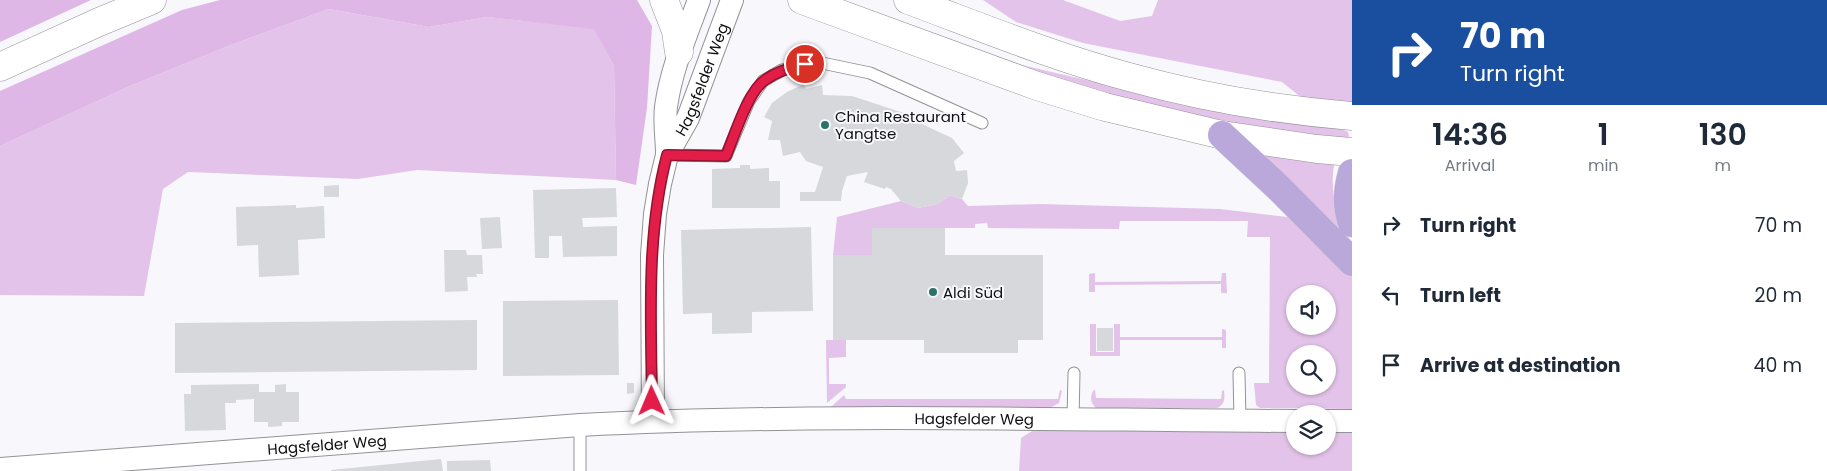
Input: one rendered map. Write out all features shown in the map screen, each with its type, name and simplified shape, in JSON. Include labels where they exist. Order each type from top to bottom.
[{"type":"highway","points":[[1222,135],[1282,190],[1352,262]]},
{"type":"highway","points":[[1352,173],[1347,189],[1352,223]]},
{"type":"street","points":[[0,67],[98,22],[152,0]]},
{"type":"street","points":[[664,0],[676,31],[679,52]]},
{"type":"street","name":"Hagsfelder Weg","points":[[653,421],[652,255],[655,214],[667,155],[666,109],[679,52],[699,0]]},
{"type":"street","name":"Hagsfelder Weg","points":[[667,155],[688,118],[732,0]]},
{"type":"street","points":[[802,0],[1037,86],[1105,107],[1222,135],[1317,149],[1352,152]]},
{"type":"street","points":[[908,0],[1041,49],[1129,77],[1210,96],[1297,110],[1352,116]]},
{"type":"street","name":"Hagsfelder Weg","points":[[0,469],[580,424],[653,421],[1073,419],[1286,421]]},
{"type":"street","points":[[1336,421],[1352,421]]},
{"type":"lane","points":[[667,155],[726,156],[749,101],[763,81],[782,70],[805,64],[822,63],[870,73],[982,124]]},
{"type":"lane","points":[[1073,419],[1074,373]]},
{"type":"lane","points":[[1239,373],[1240,420]]},
{"type":"lane","points":[[580,424],[580,471]]},
{"type":"shaded area","points":[[0,0],[91,0],[0,42]]},
{"type":"shaded area","points":[[220,0],[637,0],[652,26],[647,108],[636,185],[616,180],[614,66],[594,29],[487,17],[429,27],[329,9],[231,45],[130,86],[0,146],[0,91],[182,10]]},
{"type":"shaded area","points":[[983,0],[1063,0],[1120,21],[1152,16],[1158,0],[1352,0],[1352,104],[1302,98],[1282,82],[1083,43],[1016,22]]},
{"type":"shaded area","points":[[329,9],[429,27],[487,17],[594,28],[614,66],[616,180],[417,170],[358,179],[188,172],[163,189],[144,296],[0,295],[0,146],[130,86],[231,45]]},
{"type":"shaded area","points":[[1017,64],[1225,112],[1302,125],[1342,129],[1348,132],[1349,136],[1347,142],[1139,109]]},
{"type":"shaded area","points":[[1259,151],[1335,161],[1333,183],[1338,216],[1351,246]]},
{"type":"shaded area","points":[[950,195],[962,199],[968,206],[1040,204],[1220,209],[1295,218],[1352,272],[1352,409],[1336,409],[1336,405],[1286,405],[1286,408],[1260,408],[1256,405],[1254,383],[1269,383],[1270,237],[1247,237],[1248,221],[1120,221],[1119,229],[988,228],[987,223],[975,224],[975,228],[872,228],[872,255],[833,255],[837,217],[901,201],[918,208],[938,204]]},
{"type":"shaded area","points":[[1095,273],[1095,282],[1221,281],[1222,273],[1226,273],[1227,293],[1221,293],[1221,284],[1095,285],[1095,292],[1089,292],[1089,274]]},
{"type":"shaded area","points":[[1090,324],[1096,324],[1096,352],[1114,352],[1114,324],[1120,324],[1120,337],[1222,337],[1222,329],[1226,330],[1226,348],[1222,348],[1222,340],[1120,340],[1120,356],[1090,356]]},
{"type":"shaded area","points":[[826,340],[846,340],[846,357],[829,358],[829,384],[846,384],[846,387],[827,403]]},
{"type":"shaded area","points":[[1060,390],[1062,391],[1059,403],[1048,409],[831,409],[844,395],[846,399],[1058,399]]},
{"type":"shaded area","points":[[1094,390],[1096,398],[1221,399],[1222,391],[1224,390],[1224,398],[1222,405],[1217,408],[1096,408],[1091,400]]},
{"type":"shaded area","points":[[1286,430],[1286,455],[1336,455],[1336,430],[1352,430],[1352,471],[1019,471],[1021,438],[1032,431]]},
{"type":"building","points":[[804,84],[806,89],[822,85],[823,95],[852,96],[910,115],[909,118],[952,138],[964,153],[954,161],[956,171],[967,170],[968,183],[962,199],[950,195],[938,204],[918,208],[901,201],[891,189],[886,187],[885,189],[864,182],[868,172],[847,176],[841,201],[800,201],[800,192],[815,192],[823,167],[806,161],[800,152],[783,156],[780,140],[768,140],[772,121],[764,117],[772,103],[787,92]]},
{"type":"building","points":[[740,165],[750,165],[750,169],[769,168],[769,181],[780,181],[780,208],[712,208],[712,169],[740,168]]},
{"type":"building","points":[[339,185],[339,197],[324,197],[324,186]]},
{"type":"building","points":[[616,188],[617,217],[582,218],[583,227],[617,226],[617,256],[563,257],[562,236],[549,236],[549,258],[535,258],[533,190]]},
{"type":"building","points":[[296,205],[296,208],[324,206],[325,238],[298,240],[299,275],[259,277],[258,245],[237,246],[236,207]]},
{"type":"building","points":[[500,217],[502,248],[482,249],[480,218]]},
{"type":"building","points":[[811,227],[813,311],[752,312],[752,333],[712,334],[712,313],[683,314],[681,230]]},
{"type":"building","points":[[872,228],[945,228],[945,255],[1043,255],[1043,340],[1018,340],[1018,353],[924,353],[924,340],[833,340],[833,255],[872,255]]},
{"type":"building","points":[[444,250],[466,250],[467,255],[482,255],[483,274],[476,274],[477,277],[467,277],[468,291],[445,292]]},
{"type":"building","points":[[618,300],[619,375],[503,376],[503,301]]},
{"type":"building","points":[[477,320],[477,370],[175,373],[175,323]]},
{"type":"building","points":[[1097,328],[1113,328],[1113,351],[1097,351]]},
{"type":"building","points":[[627,383],[634,383],[634,393],[627,394]]},
{"type":"building","points":[[259,384],[259,392],[275,392],[275,385],[286,384],[286,392],[299,392],[299,422],[282,422],[282,426],[268,427],[268,422],[254,422],[254,399],[236,400],[236,403],[225,403],[226,430],[185,431],[184,394],[191,394],[191,385]]},
{"type":"building","points":[[441,459],[443,471],[331,471],[331,470]]},
{"type":"building","points":[[490,460],[491,471],[447,471],[447,461]]},
{"type":"place","name":"China Restaurant Yangtse","points":[[825,125]]},
{"type":"place","name":"Aldi Süd","points":[[933,292]]},
{"type":"route","points":[[652,401],[652,255],[655,214],[667,155],[726,156],[749,101],[763,81],[782,70],[805,64]]}]
